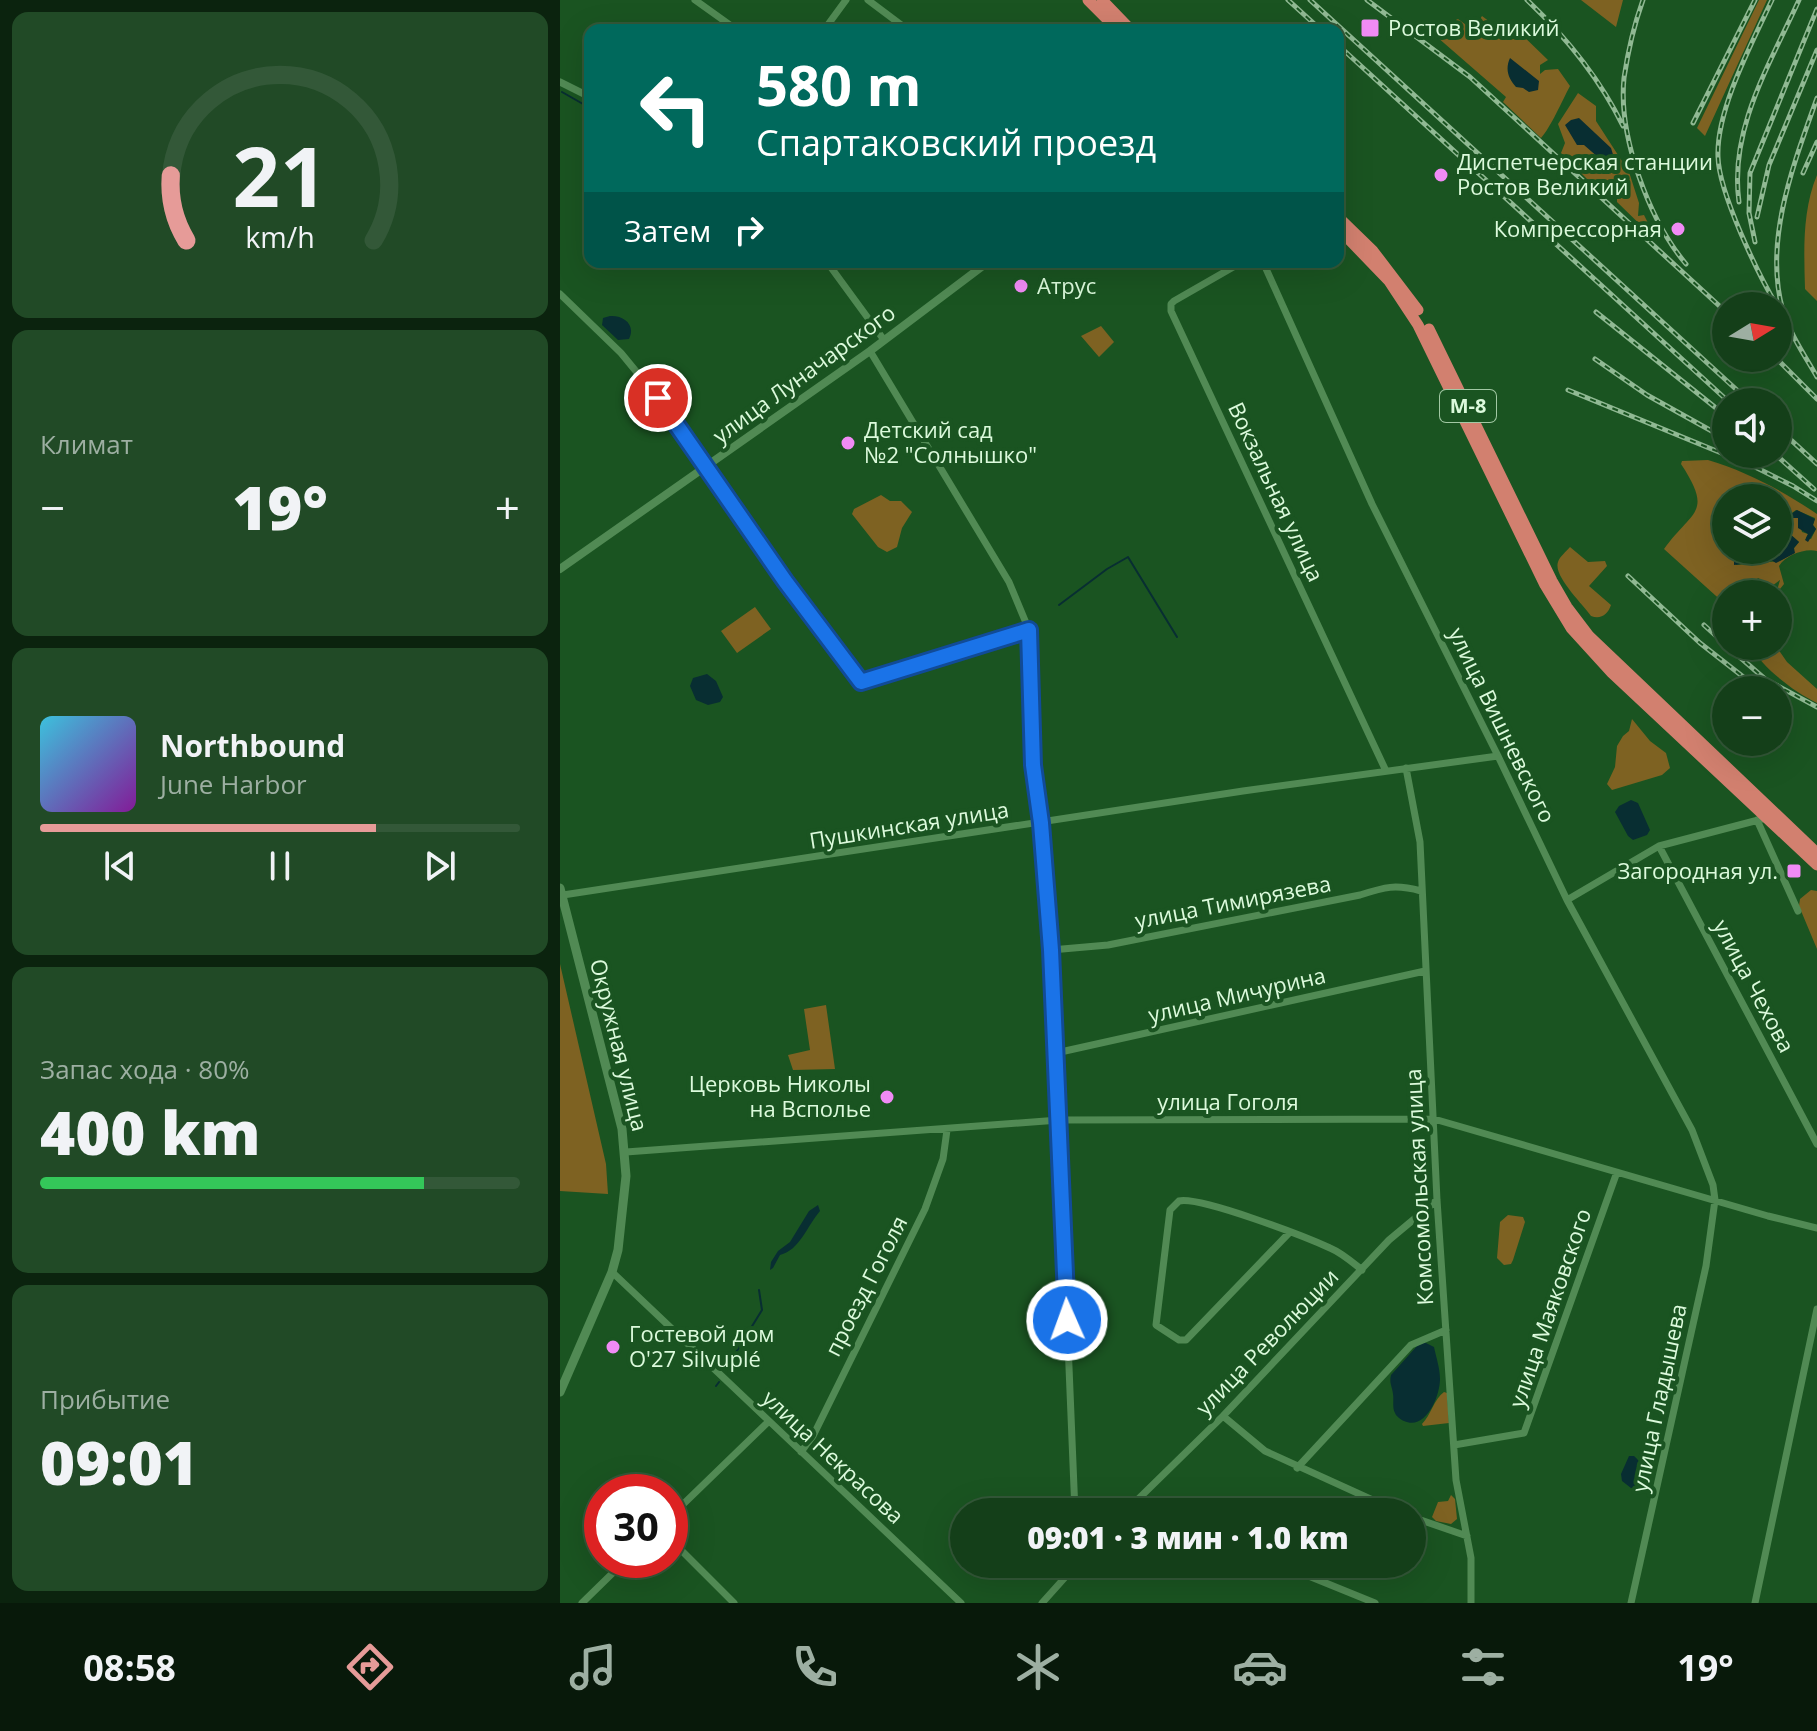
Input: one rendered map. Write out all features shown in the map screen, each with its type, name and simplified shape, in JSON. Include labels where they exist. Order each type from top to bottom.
[{"type":"highway","points":[[1088,0],[1112,24]]},
{"type":"highway","points":[[1102,0],[1125,24]]},
{"type":"highway","name":"М-8","points":[[1344,223],[1373,251],[1414,303],[1443,356],[1552,581],[1571,613],[1612,660],[1768,818],[1817,853]]},
{"type":"highway","name":"М-8","points":[[1344,234],[1389,281],[1418,325],[1564,619],[1604,665],[1817,865]]},
{"type":"main road","name":"Окружная улица","points":[[560,1392],[612,1272],[621,1223],[626,1152],[561,891]]},
{"type":"street","points":[[695,0],[729,24]]},
{"type":"street","points":[[828,24],[846,0]]},
{"type":"street","points":[[868,0],[900,24]]},
{"type":"street","points":[[560,82],[584,94]]},
{"type":"street","points":[[831,268],[884,340]]},
{"type":"street","name":"улица Луначарского","points":[[560,569],[870,351],[980,268]]},
{"type":"street","name":"Вокзальная улица","points":[[1232,268],[1174,301],[1171,311],[1386,771]]},
{"type":"street","name":"улица Вишневского","points":[[1266,268],[1372,504],[1567,900],[1692,1130],[1713,1185],[1715,1200]]},
{"type":"street","points":[[560,294],[621,353],[671,416],[785,581],[861,682],[1029,630]]},
{"type":"street","points":[[870,351],[1009,582],[1029,630],[1033,765],[1051,950],[1074,1498]]},
{"type":"street","name":"Пушкинская улица","points":[[561,891],[1498,756]]},
{"type":"street","name":"Комсомольская улица","points":[[1406,768],[1420,842],[1437,1200],[1456,1480],[1471,1558],[1471,1603]]},
{"type":"street","points":[[1567,900],[1659,846],[1768,818],[1798,911]]},
{"type":"street","name":"улица Чехова","points":[[1659,846],[1817,1144]]},
{"type":"street","name":"улица Тимирязева","points":[[1051,950],[1123,942],[1360,895],[1386,887],[1400,885],[1421,891]]},
{"type":"street","name":"улица Мичурина","points":[[1056,1053],[1425,971]]},
{"type":"street","name":"улица Гоголя","points":[[626,1152],[1059,1120],[1434,1119],[1817,1228]]},
{"type":"street","name":"проезд Гоголя","points":[[801,1452],[813,1436],[925,1209],[943,1159],[947,1130]]},
{"type":"street","name":"улица Маяковского","points":[[1454,1445],[1524,1433],[1617,1172]]},
{"type":"street","points":[[1289,1233],[1186,1340],[1179,1340],[1156,1325],[1170,1210],[1179,1201],[1192,1200],[1289,1233],[1333,1249],[1362,1270]]},
{"type":"street","name":"улица Революции","points":[[1139,1498],[1223,1416],[1409,1222],[1437,1200]]},
{"type":"street","name":"улица Гладышева","points":[[1631,1603],[1706,1266],[1715,1200]]},
{"type":"street","name":"улица Некрасова","points":[[612,1272],[961,1603]]},
{"type":"street","points":[[1755,1603],[1817,1309]]},
{"type":"street","points":[[1297,1468],[1411,1345],[1446,1330]]},
{"type":"street","points":[[1223,1416],[1265,1451],[1367,1498]]},
{"type":"street","points":[[688,1500],[769,1421]]},
{"type":"street","points":[[1426,1522],[1467,1536]]},
{"type":"street","points":[[688,1557],[734,1603]]},
{"type":"street","points":[[582,1603],[608,1578]]},
{"type":"street","points":[[1042,1603],[1064,1578]]},
{"type":"street","points":[[1313,1578],[1375,1603]]},
{"type":"shaded area","points":[[1581,0],[1623,0],[1616,27]]},
{"type":"shaded area","points":[[1759,0],[1767,0],[1705,136],[1697,128]]},
{"type":"shaded area","points":[[1482,16],[1502,31],[1517,30],[1548,60],[1540,65],[1540,74],[1545,70],[1558,69],[1570,86],[1541,138],[1503,102],[1506,97],[1429,30],[1431,26],[1445,25],[1458,19],[1473,30]]},
{"type":"shaded area","points":[[1578,93],[1596,106],[1596,121],[1629,172],[1639,203],[1638,216],[1644,215],[1657,241],[1617,202],[1617,195],[1601,180],[1591,183],[1561,153],[1565,143],[1558,124]]},
{"type":"shaded area","points":[[1817,175],[1817,301],[1805,289],[1804,260],[1806,217]]},
{"type":"shaded area","points":[[1101,326],[1114,342],[1099,357],[1081,336]]},
{"type":"shaded area","points":[[1708,460],[1712,461],[1712,468],[1731,468],[1766,484],[1712,484],[1712,564],[1780,564],[1783,580],[1712,580],[1712,592],[1664,549],[1690,518],[1698,503],[1691,480],[1682,461]]},
{"type":"shaded area","points":[[881,495],[890,501],[901,501],[912,512],[902,528],[897,547],[887,552],[878,547],[852,514],[854,509]]},
{"type":"shaded area","points":[[1792,499],[1817,514],[1817,551],[1792,555],[1799,542],[1792,536],[1792,518],[1798,518],[1802,532],[1808,534],[1806,538],[1811,539],[1816,529],[1813,525],[1815,518],[1796,510],[1792,513]]},
{"type":"shaded area","points":[[1570,547],[1588,562],[1605,561],[1607,566],[1589,586],[1611,605],[1601,617],[1591,616],[1560,575],[1558,562]]},
{"type":"shaded area","points":[[755,607],[771,629],[737,653],[721,631]]},
{"type":"shaded area","points":[[1761,660],[1786,660],[1817,689],[1817,703],[1792,688],[1792,676],[1777,676]]},
{"type":"shaded area","points":[[1632,719],[1650,741],[1666,753],[1670,768],[1662,775],[1612,790],[1607,784],[1615,767],[1617,746],[1629,731]]},
{"type":"shaded area","points":[[1811,890],[1817,891],[1817,949],[1799,906],[1800,899]]},
{"type":"shaded area","points":[[560,964],[606,1164],[608,1194],[560,1191]]},
{"type":"shaded area","points":[[826,1005],[835,1069],[793,1070],[788,1055],[810,1050],[804,1009]]},
{"type":"shaded area","points":[[1508,1215],[1523,1217],[1525,1222],[1513,1260],[1511,1264],[1504,1265],[1497,1258],[1500,1222]]},
{"type":"shaded area","points":[[1444,1392],[1447,1393],[1449,1423],[1423,1426],[1422,1424]]},
{"type":"shaded area","points":[[1451,1495],[1455,1499],[1457,1519],[1451,1524],[1436,1521],[1432,1517],[1438,1502],[1448,1501]]},
{"type":"water","points":[[1510,58],[1539,81],[1538,90],[1529,92],[1516,87],[1508,73]]},
{"type":"water","points":[[1579,118],[1611,148],[1615,161],[1607,165],[1584,145],[1577,145],[1565,125]]},
{"type":"water","points":[[620,317],[630,325],[629,339],[618,340],[602,325],[603,318]]},
{"type":"water","points":[[1797,510],[1815,519],[1813,525],[1816,529],[1808,542],[1805,540],[1808,534],[1798,528],[1798,518],[1792,518],[1792,513]]},
{"type":"water","points":[[1792,536],[1799,542],[1794,548],[1795,553],[1792,555]]},
{"type":"water","points":[[707,674],[716,681],[723,697],[720,702],[708,705],[696,700],[690,686],[693,678]]},
{"type":"water","points":[[1631,800],[1638,803],[1650,830],[1647,835],[1633,840],[1615,812]]},
{"type":"water","points":[[818,1205],[820,1211],[803,1237],[793,1248],[780,1255],[770,1270],[778,1251],[790,1242],[809,1211]]},
{"type":"water","points":[[1424,1342],[1434,1347],[1439,1386],[1425,1417],[1412,1423],[1396,1414],[1390,1378]]},
{"type":"water","points":[[1629,1456],[1637,1459],[1642,1471],[1637,1487],[1631,1488],[1622,1481],[1621,1474]]},
{"type":"waterway","points":[[562,92],[584,105]]},
{"type":"waterway","points":[[1059,605],[1128,557],[1177,637]]},
{"type":"waterway","points":[[961,644],[1018,625]]},
{"type":"waterway","points":[[729,1369],[730,1362],[762,1310],[759,1290]]},
{"type":"waterway","points":[[716,1386],[719,1382]]},
{"type":"railway","points":[[1288,0],[1314,24]]},
{"type":"railway","points":[[1310,0],[1336,24]]},
{"type":"railway","points":[[1367,0],[1470,77],[1712,299]]},
{"type":"railway","points":[[1527,0],[1581,58],[1623,126]]},
{"type":"railway","points":[[1643,0],[1624,78],[1626,125],[1631,151],[1649,201],[1672,246],[1686,264]]},
{"type":"railway","points":[[1693,123],[1755,0]]},
{"type":"railway","points":[[1770,292],[1732,212],[1718,157],[1729,98],[1772,0]]},
{"type":"railway","points":[[1739,202],[1740,149],[1746,123],[1754,98],[1799,0]]},
{"type":"railway","points":[[1755,242],[1749,213],[1750,173],[1817,9]]},
{"type":"railway","points":[[1344,31],[1735,388]]},
{"type":"railway","points":[[1344,50],[1714,388]]},
{"type":"railway","points":[[1757,217],[1769,165],[1817,50]]},
{"type":"railway","points":[[1817,98],[1784,203],[1777,257],[1783,311],[1817,377]]},
{"type":"railway","points":[[1803,173],[1817,142]]},
{"type":"railway","points":[[1596,312],[1712,405]]},
{"type":"railway","points":[[1595,359],[1647,395],[1712,431]]},
{"type":"railway","points":[[1790,372],[1817,399]]},
{"type":"railway","points":[[1568,390],[1753,466],[1817,501]]},
{"type":"railway","points":[[1792,441],[1817,464]]},
{"type":"railway","points":[[1791,468],[1814,489]]},
{"type":"railway","points":[[1628,576],[1700,643],[1742,676]]},
{"type":"railway","points":[[1704,625],[1712,632]]},
{"type":"railway","points":[[1743,660],[1765,679],[1817,707]]},
{"type":"place","name":"Ростов Великий","points":[[1370,28]]},
{"type":"place","name":"Диспетчерская станции Ростов Великий","points":[[1441,175]]},
{"type":"place","name":"Компрессорная","points":[[1678,229]]},
{"type":"place","name":"Атрус","points":[[1021,286]]},
{"type":"place","name":"Детский сад №2 \"Солнышко\"","points":[[848,443]]},
{"type":"place","name":"Загородная ул.","points":[[1794,871]]},
{"type":"place","name":"Церковь Николы на Всполье","points":[[887,1097]]},
{"type":"place","name":"Гостевой дом O'27 Silvuplé","points":[[613,1347]]},
{"type":"route","points":[[658,398],[785,581],[861,682],[1029,630],[1033,765],[1051,950],[1067,1320]]}]
